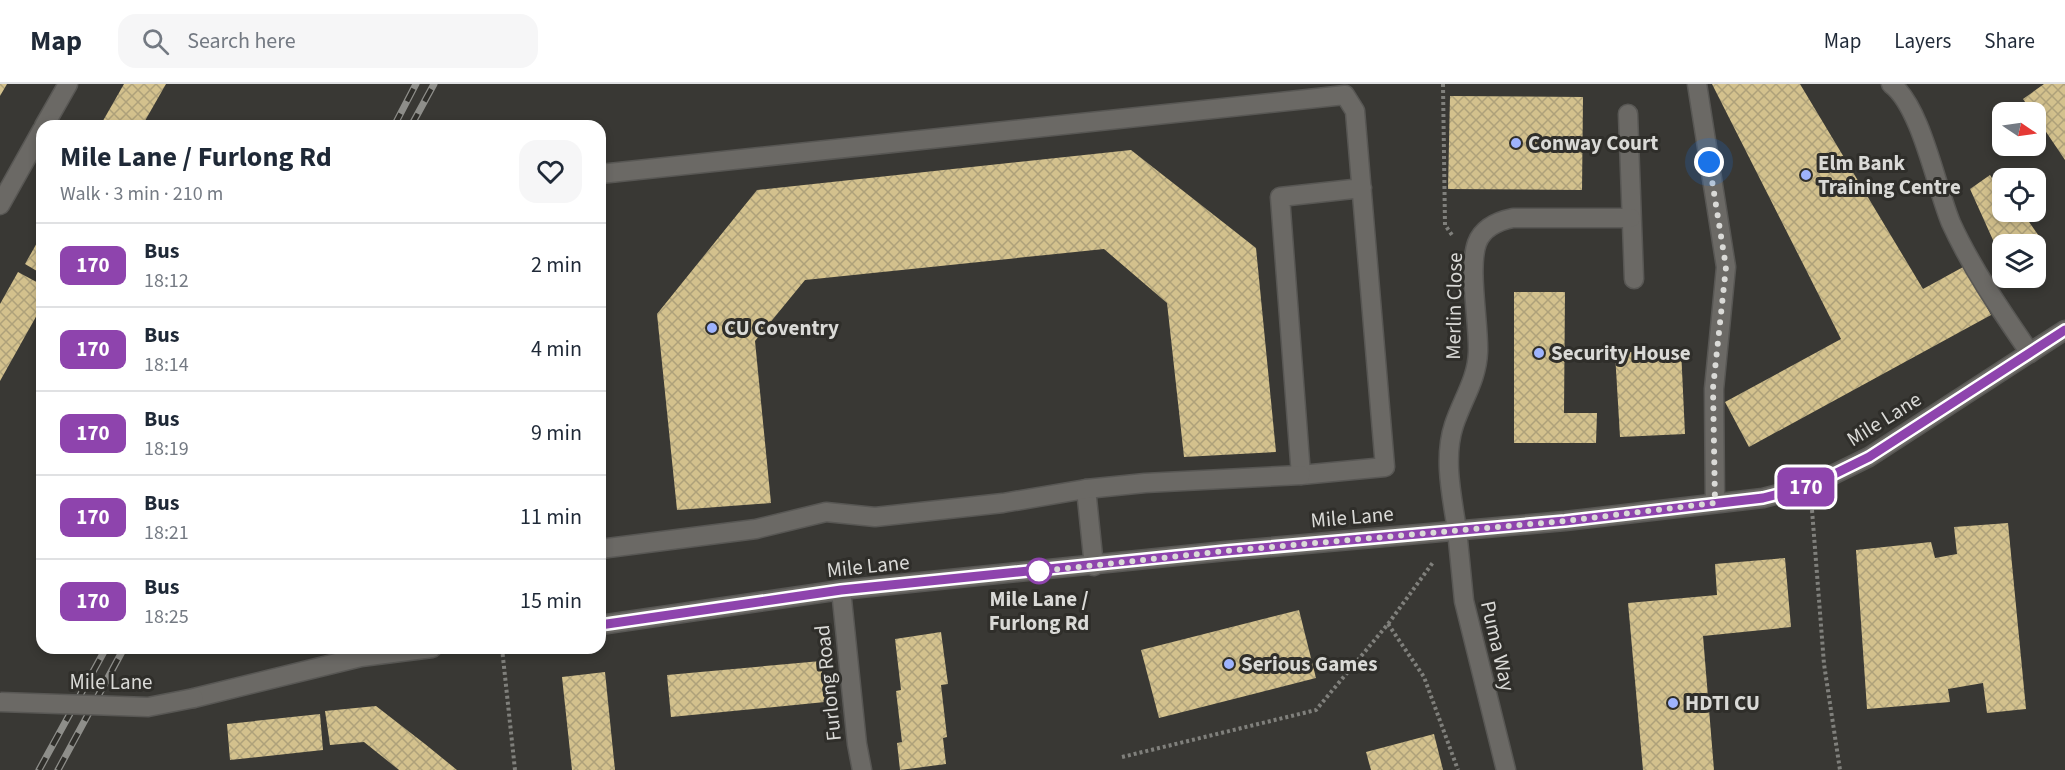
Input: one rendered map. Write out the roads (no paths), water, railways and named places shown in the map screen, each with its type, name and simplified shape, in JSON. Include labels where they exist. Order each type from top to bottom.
[{"type":"street","points":[[47,120],[68,84]]},
{"type":"street","points":[[1697,84],[1726,267],[1713,388],[1715,503]]},
{"type":"street","points":[[1891,84],[1897,88],[1915,120],[1952,223],[1989,293],[2030,353]]},
{"type":"street","points":[[606,173],[1345,95],[1355,111],[1385,467],[1301,475],[1086,489],[1004,503],[875,517],[826,512],[756,529],[606,548]]},
{"type":"street","points":[[1628,114],[1634,279]]},
{"type":"street","points":[[0,204],[36,141]]},
{"type":"street","points":[[1301,475],[1280,197],[1362,188]]},
{"type":"street","name":"Merlin Close","points":[[1457,530],[1450,474],[1450,447],[1453,427],[1473,384],[1476,368],[1477,297],[1474,268],[1478,241],[1487,229],[1498,221],[1513,218],[1631,218]]},
{"type":"street","name":"Mile Lane","points":[[606,624],[841,590],[1565,521],[1763,498],[1810,486],[1869,457],[2065,330]]},
{"type":"street","points":[[1086,489],[1094,566]]},
{"type":"street","name":"Puma Way","points":[[1457,530],[1464,601],[1506,770]]},
{"type":"street","name":"Furlong Road","points":[[841,590],[862,770]]},
{"type":"street","name":"Mile Lane","points":[[0,702],[148,707],[361,657],[385,654]]},
{"type":"railway","points":[[397,120],[416,84]]},
{"type":"railway","points":[[414,120],[434,84]]},
{"type":"railway","points":[[39,770],[103,654]]},
{"type":"railway","points":[[58,770],[121,654]]},
{"type":"place","name":"Conway Court","points":[[1516,143]]},
{"type":"place","name":"Elm Bank Training Centre","points":[[1806,175]]},
{"type":"place","name":"CU Coventry","points":[[712,328]]},
{"type":"place","name":"Security House","points":[[1539,353]]},
{"type":"place","name":"Mile Lane / Furlong Rd","points":[[1039,571]]},
{"type":"place","name":"Serious Games","points":[[1229,664]]},
{"type":"place","name":"HDTI CU","points":[[1673,703]]}]
